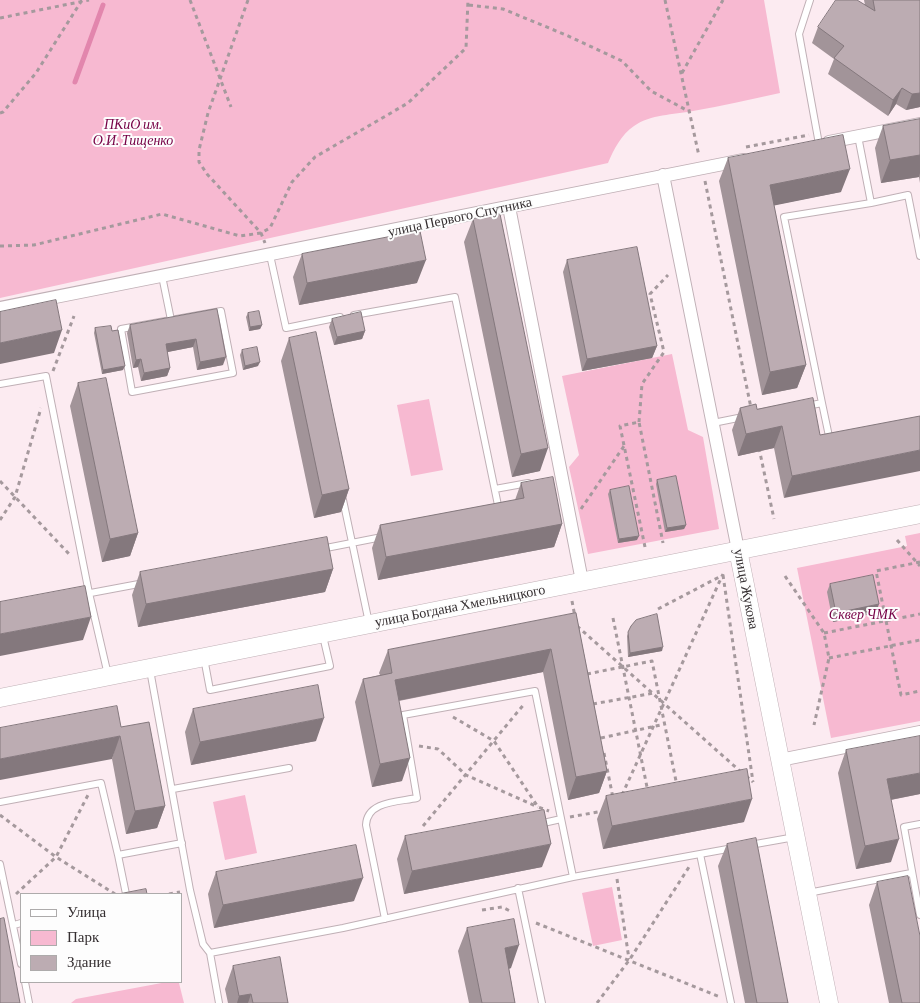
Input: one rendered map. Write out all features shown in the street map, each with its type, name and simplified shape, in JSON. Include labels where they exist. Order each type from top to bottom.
[{"type":"main road","name":"улица Богдана Хмельницкого","points":[[0,698],[920,514]]},
{"type":"main road","name":"улица Жукова","points":[[738,550],[829,1003]]},
{"type":"street","points":[[814,145],[920,124]]},
{"type":"street","name":"улица Первого Спутника","points":[[0,308],[270,256],[750,158]]},
{"type":"street","name":"улица Жукова","points":[[663,175],[738,550]]},
{"type":"street","points":[[509,207],[557,478],[570,524],[582,581]]},
{"type":"street","points":[[780,760],[920,732]]},
{"type":"lane","points":[[810,0],[799,34],[814,145]]},
{"type":"lane","points":[[858,136],[871,203]]},
{"type":"lane","points":[[840,442],[831,444],[784,218],[908,195],[920,256]]},
{"type":"lane","points":[[270,256],[286,328],[455,297],[499,513],[490,515]]},
{"type":"lane","points":[[162,276],[171,320]]},
{"type":"lane","points":[[221,311],[233,373],[132,392],[121,329],[171,320],[221,311]]},
{"type":"lane","points":[[308,323],[310,333]]},
{"type":"lane","points":[[0,384],[46,376],[89,593],[109,676]]},
{"type":"lane","points":[[796,408],[822,403]]},
{"type":"lane","points":[[713,422],[752,416]]},
{"type":"lane","points":[[495,489],[533,482]]},
{"type":"lane","points":[[340,486],[370,624]]},
{"type":"lane","points":[[313,551],[388,536]]},
{"type":"lane","points":[[72,596],[148,582]]},
{"type":"lane","points":[[204,657],[210,690],[311,670],[330,666],[323,633]]},
{"type":"lane","points":[[150,668],[190,890],[203,944],[210,953],[219,1003]]},
{"type":"lane","points":[[385,919],[366,818],[369,812],[378,806],[417,798],[403,715],[535,691],[573,877]]},
{"type":"lane","points":[[172,789],[289,768]]},
{"type":"lane","points":[[0,802],[101,783],[126,893]]},
{"type":"lane","points":[[534,825],[561,817]]},
{"type":"lane","points":[[920,824],[904,827],[920,915]]},
{"type":"lane","points":[[747,846],[796,837]]},
{"type":"lane","points":[[118,856],[182,843]]},
{"type":"lane","points":[[210,953],[385,919],[573,877],[737,848]]},
{"type":"lane","points":[[698,854],[731,1003]]},
{"type":"lane","points":[[0,864],[20,958]]},
{"type":"lane","points":[[807,894],[911,873]]},
{"type":"lane","points":[[518,888],[542,1003]]},
{"type":"lane","points":[[0,903],[8,901]]},
{"type":"lane","points":[[14,925],[20,923]]},
{"type":"lane","points":[[25,983],[29,1003]]},
{"type":"path","points":[[0,18],[89,0]]},
{"type":"path","points":[[190,0],[231,107]]},
{"type":"path","points":[[248,0],[208,113],[199,150],[199,162],[207,174],[261,234]]},
{"type":"path","points":[[0,246],[34,244],[162,214],[240,236],[261,234],[270,228],[292,182],[315,157],[408,103],[466,48],[468,0]]},
{"type":"path","points":[[665,0],[702,168],[752,416]]},
{"type":"path","points":[[682,74],[723,0]]},
{"type":"path","points":[[0,118],[2,112],[36,73],[82,1]]},
{"type":"path","points":[[469,5],[503,9],[622,61],[651,91],[690,112]]},
{"type":"path","points":[[664,543],[639,422],[642,384],[664,352],[650,294],[668,275]]},
{"type":"path","points":[[0,520],[15,497],[48,386],[74,316]]},
{"type":"path","points":[[639,422],[620,426],[645,547]]},
{"type":"path","points":[[758,444],[774,519]]},
{"type":"path","points":[[570,524],[624,446]]},
{"type":"path","points":[[0,481],[85,570]]},
{"type":"path","points":[[897,540],[919,563]]},
{"type":"path","points":[[919,563],[876,571],[901,695],[920,691]]},
{"type":"path","points":[[658,609],[723,574]]},
{"type":"path","points":[[620,800],[723,574]]},
{"type":"path","points":[[723,574],[753,782]]},
{"type":"path","points":[[785,576],[824,633],[829,658],[814,725]]},
{"type":"path","points":[[572,601],[579,635]]},
{"type":"path","points":[[824,633],[920,614]]},
{"type":"path","points":[[613,618],[648,792]]},
{"type":"path","points":[[577,626],[753,782]]},
{"type":"path","points":[[829,658],[920,640]]},
{"type":"path","points":[[587,674],[652,661],[677,787]]},
{"type":"path","points":[[585,665],[589,682]]},
{"type":"path","points":[[424,826],[535,691]]},
{"type":"path","points":[[594,704],[658,692]]},
{"type":"path","points":[[592,697],[595,712]]},
{"type":"path","points":[[439,709],[494,741],[538,807]]},
{"type":"path","points":[[600,738],[665,724]]},
{"type":"path","points":[[599,730],[613,800]]},
{"type":"path","points":[[408,745],[438,749],[466,774],[561,817],[606,810]]},
{"type":"path","points":[[744,784],[753,782]]},
{"type":"path","points":[[8,901],[56,857],[94,784]]},
{"type":"path","points":[[0,814],[56,857],[114,893]]},
{"type":"path","points":[[597,1003],[630,960],[698,854]]},
{"type":"path","points":[[615,870],[630,960]]},
{"type":"green space","name":"ПКиО им. О.И. Тищенко","points":[[0,0],[764,0],[780,93],[648,119],[634,126],[625,134],[615,148],[608,163],[0,298]]},
{"type":"green space","points":[[672,354],[688,430],[703,437],[719,529],[588,554],[569,467],[579,455],[562,376]]},
{"type":"green space","points":[[429,399],[443,470],[411,476],[397,405]]},
{"type":"green space","name":"Сквер ЧМК","points":[[920,533],[920,721],[831,738],[797,568],[907,546],[905,536]]},
{"type":"green space","points":[[245,795],[257,853],[225,860],[213,802]]},
{"type":"green space","points":[[612,887],[622,940],[593,946],[582,893]]},
{"type":"green space","points":[[162,983],[179,983],[184,1003],[71,1003],[76,999]]},
{"type":"building","points":[[836,0],[857,0],[875,11],[873,0],[920,0],[920,93],[912,94],[902,88],[893,100],[834,58],[844,46],[818,27]]},
{"type":"building","points":[[920,119],[920,155],[890,160],[883,126]]},
{"type":"building","points":[[843,135],[850,169],[770,185],[806,365],[770,372],[728,158]]},
{"type":"building","points":[[500,214],[548,448],[521,454],[473,219]]},
{"type":"building","points":[[420,231],[426,260],[307,283],[302,254]]},
{"type":"building","points":[[637,247],[657,346],[587,359],[567,260]]},
{"type":"building","points":[[56,300],[62,330],[0,343],[0,312]]},
{"type":"building","points":[[217,309],[226,357],[200,362],[196,339],[166,344],[170,368],[144,373],[141,359],[136,360],[130,325]]},
{"type":"building","points":[[259,311],[262,325],[250,327],[248,313]]},
{"type":"building","points":[[361,312],[365,331],[337,337],[332,319]]},
{"type":"building","points":[[111,326],[112,331],[118,330],[125,366],[103,370],[95,328]]},
{"type":"building","points":[[316,332],[349,489],[322,495],[289,338]]},
{"type":"building","points":[[257,347],[260,362],[245,366],[242,350]]},
{"type":"building","points":[[106,378],[138,533],[110,539],[78,383]]},
{"type":"building","points":[[813,398],[820,435],[920,416],[920,450],[792,476],[782,426],[746,434],[740,408],[756,404],[757,409]]},
{"type":"building","points":[[676,476],[686,525],[667,528],[657,480]]},
{"type":"building","points":[[553,477],[562,524],[386,557],[380,525],[524,498],[521,483]]},
{"type":"building","points":[[629,486],[639,536],[619,539],[610,490]]},
{"type":"building","points":[[327,537],[333,569],[146,604],[140,572]]},
{"type":"building","points":[[873,575],[879,604],[836,613],[830,584]]},
{"type":"building","points":[[85,586],[91,617],[0,634],[0,602]]},
{"type":"building","points":[[576,613],[607,771],[576,777],[551,649],[395,680],[410,758],[380,764],[363,679],[392,673],[388,650]]},
{"type":"building","points":[[657,614],[663,647],[630,653],[628,632],[631,626],[636,620]]},
{"type":"building","points":[[318,685],[324,718],[200,742],[193,709]]},
{"type":"building","points":[[117,706],[121,727],[149,722],[165,806],[135,811],[120,736],[0,759],[0,728]]},
{"type":"building","points":[[920,736],[920,773],[887,779],[899,839],[865,846],[846,750]]},
{"type":"building","points":[[747,769],[752,799],[612,826],[606,796]]},
{"type":"building","points":[[544,810],[551,844],[412,871],[405,836]]},
{"type":"building","points":[[756,838],[788,1003],[757,1003],[727,844]]},
{"type":"building","points":[[356,845],[363,878],[223,905],[216,872]]},
{"type":"building","points":[[908,876],[920,936],[920,1003],[902,1003],[877,882]]},
{"type":"building","points":[[146,889],[147,893],[124,893]]},
{"type":"building","points":[[4,918],[20,1003],[0,1003],[0,919]]},
{"type":"building","points":[[514,919],[519,945],[505,948],[515,1003],[482,1003],[467,928]]},
{"type":"building","points":[[280,957],[288,1003],[253,1003],[251,994],[239,996],[233,966]]},
{"type":"waterway","points":[[75,82],[103,5]]}]
